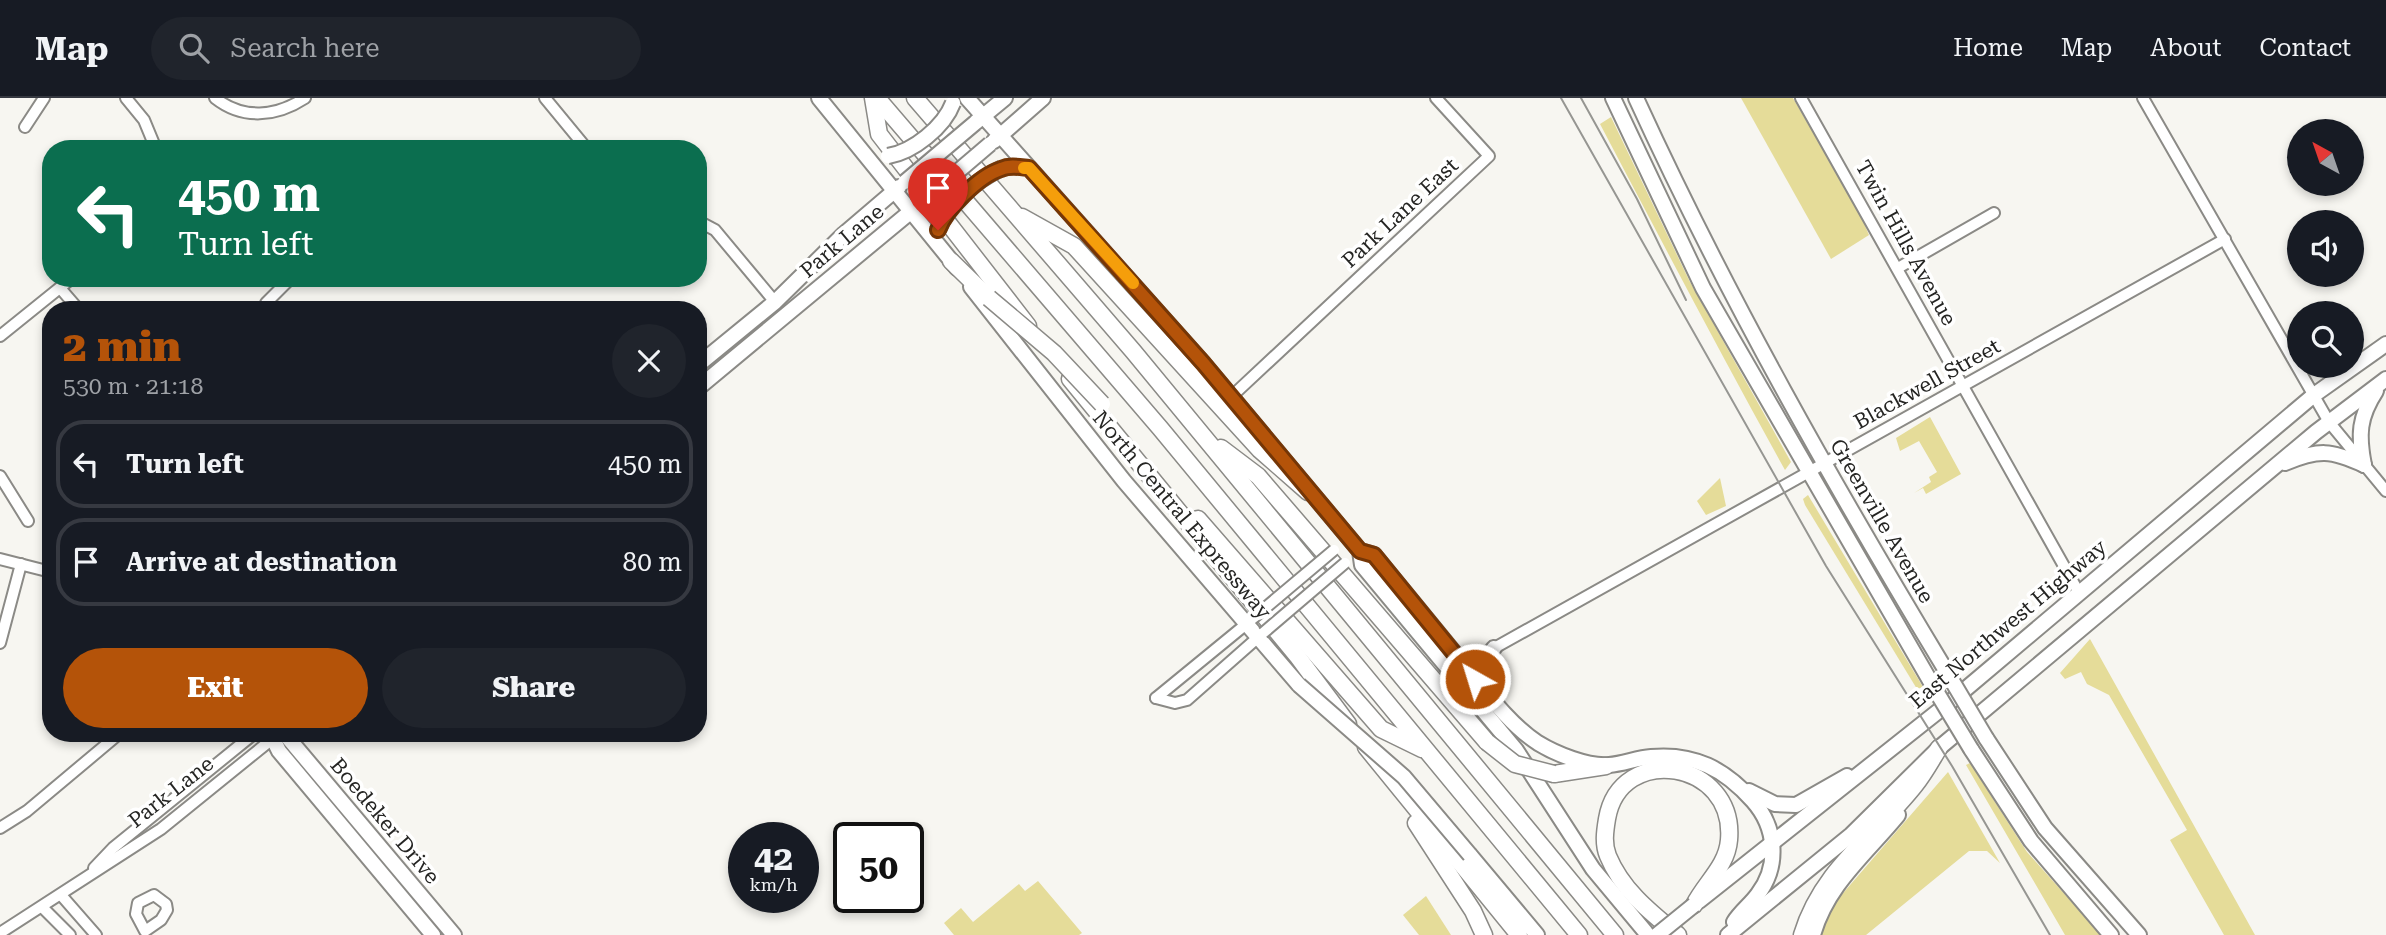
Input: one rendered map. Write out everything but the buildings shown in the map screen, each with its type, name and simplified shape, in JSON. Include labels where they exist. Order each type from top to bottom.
[{"type":"highway","name":"North Central Expressway","points":[[875,98],[1128,390],[1579,935]]},
{"type":"highway","points":[[875,98],[879,134],[1093,409],[1297,657],[1381,768],[1519,935]]},
{"type":"highway","points":[[915,98],[1202,434],[1615,935]]},
{"type":"highway","points":[[1011,211],[1074,246],[1261,450],[1308,492]]},
{"type":"highway","points":[[951,261],[989,298],[1054,353],[1102,404],[1381,729],[1428,752]]},
{"type":"highway","points":[[1202,434],[1258,476],[1500,754],[1531,769],[1554,774],[1606,766]]},
{"type":"highway","points":[[1802,935],[1809,913],[1825,883],[1916,785],[1938,748]]},
{"type":"highway","points":[[1381,768],[1473,911],[1484,935]]},
{"type":"highway","points":[[1678,935],[1637,900],[1607,854],[1604,835],[1609,808],[1621,788],[1638,775],[1659,769],[1698,776],[1714,789],[1723,806],[1730,840],[1725,855],[1694,905]]},
{"type":"main road","name":"North Central Expressway","points":[[819,98],[892,192],[937,236],[951,261],[1124,481],[1249,621],[1299,685],[1397,771],[1537,935]]},
{"type":"main road","name":"Park Lane","points":[[707,358],[775,302],[892,192],[1005,98]]},
{"type":"main road","name":"Park Lane","points":[[707,381],[1043,98]]},
{"type":"main road","name":"Greenville Avenue","points":[[1613,98],[1658,198],[1703,288],[1807,473],[1933,686],[2031,841],[2111,935]]},
{"type":"main road","name":"Greenville Avenue","points":[[1636,98],[1678,189],[1823,464],[1986,738],[2045,828],[2138,935]]},
{"type":"main road","points":[[862,152],[888,156],[910,149],[944,120],[958,100],[995,140],[1029,168],[1231,397],[1355,546],[1362,565],[1509,741],[1593,869],[1648,935]]},
{"type":"main road","points":[[937,236],[952,206],[991,173],[1002,168],[1029,168]]},
{"type":"main road","points":[[1658,198],[1678,189]]},
{"type":"main road","points":[[1703,288],[1712,288],[1735,327],[1755,337]]},
{"type":"main road","points":[[744,351],[756,331],[772,318],[776,310],[775,302]]},
{"type":"main road","name":"East Northwest Highway","points":[[1657,935],[1955,698],[2078,591],[2314,395],[2386,344]]},
{"type":"main road","points":[[1727,935],[1851,835],[1938,748],[2263,476],[2383,382]]},
{"type":"main road","points":[[2263,476],[2308,453],[2339,454],[2364,465],[2361,418],[2383,382]]},
{"type":"main road","points":[[1355,546],[1374,555],[1475,679],[1524,733],[1540,744],[1554,752],[1606,766],[1649,757],[1676,756],[1707,762],[1727,774],[1744,790],[1762,811],[1773,844],[1773,861],[1763,885],[1727,935]]},
{"type":"main road","points":[[1475,679],[1479,667],[1494,648]]},
{"type":"main road","name":"Boedeker Drive","points":[[278,742],[351,838],[433,935]]},
{"type":"main road","name":"Boedeker Drive","points":[[292,742],[454,935]]},
{"type":"main road","points":[[1744,790],[1775,804],[1796,805],[1873,762]]},
{"type":"main road","points":[[1812,935],[1822,906],[1838,881],[1898,816],[1916,785]]},
{"type":"main road","points":[[351,838],[364,827]]},
{"type":"street","points":[[25,127],[44,98]]},
{"type":"street","points":[[126,98],[144,120],[152,140]]},
{"type":"street","points":[[215,98],[241,113],[264,114],[285,109],[305,98]]},
{"type":"street","points":[[545,98],[580,140]]},
{"type":"street","name":"Park Lane East","points":[[1231,397],[1489,156],[1436,98]]},
{"type":"street","name":"Twin Hills Avenue","points":[[1801,98],[2078,591]]},
{"type":"street","points":[[2143,98],[2329,422],[2386,491]]},
{"type":"street","points":[[1898,268],[1994,214]]},
{"type":"street","points":[[707,226],[715,230],[775,302]]},
{"type":"street","name":"Blackwell Street","points":[[1464,665],[2225,240]]},
{"type":"street","points":[[268,301],[282,287]]},
{"type":"street","points":[[44,301],[60,288],[71,301]]},
{"type":"street","points":[[0,336],[42,302]]},
{"type":"street","points":[[0,476],[28,521]]},
{"type":"street","points":[[1355,546],[1345,563],[1187,699],[1175,703],[1156,698],[1334,550],[1355,546]]},
{"type":"street","points":[[0,559],[42,570]]},
{"type":"street","points":[[0,642],[21,564]]},
{"type":"street","points":[[0,828],[27,811],[109,742]]},
{"type":"street","name":"Park Lane","points":[[85,878],[113,848],[244,742]]},
{"type":"street","name":"Park Lane","points":[[0,933],[43,908],[157,832],[266,742]]},
{"type":"street","points":[[157,832],[159,821],[169,812],[169,803]]},
{"type":"street","points":[[61,895],[96,935]]},
{"type":"street","points":[[43,908],[69,934],[83,920]]},
{"type":"shaded area","points":[[1741,98],[1793,98],[1860,214],[1869,235],[1831,259]]},
{"type":"shaded area","points":[[1611,117],[1689,280],[1791,462],[1785,470],[1600,124]]},
{"type":"shaded area","points":[[1930,417],[1961,474],[1926,494],[1923,488],[1914,493],[1931,482],[1929,477],[1937,472],[1919,441],[1900,451],[1896,438]]},
{"type":"shaded area","points":[[1720,478],[1726,506],[1706,515],[1697,501]]},
{"type":"shaded area","points":[[1808,495],[1923,687],[1917,689],[1805,505],[1803,499]]},
{"type":"shaded area","points":[[2090,639],[2255,935],[2224,935],[2170,840],[2187,830],[2109,695],[2087,684],[2081,672],[2065,679],[2060,673]]},
{"type":"shaded area","points":[[1970,763],[2027,852],[2101,935],[2065,935],[1966,765]]},
{"type":"shaded area","points":[[1948,772],[2000,863],[1987,851],[1969,851],[1866,935],[1818,935],[1831,907]]},
{"type":"shaded area","points":[[1038,881],[1082,933],[954,935],[944,923],[961,908],[973,922],[1019,884],[1025,891]]},
{"type":"shaded area","points":[[1426,896],[1451,935],[1419,935],[1403,915]]},
{"type":"tram line","points":[[1561,98],[1826,566],[1952,766],[2050,935]]},
{"type":"tram line","points":[[1581,98],[1637,199],[1686,300]]},
{"type":"slow traffic","points":[[1024,168],[1029,168],[1133,283]]},
{"type":"route","points":[[938,230],[946,212],[991,173],[1011,166],[1029,168],[1203,363],[1360,551],[1374,555],[1475,679]]}]
